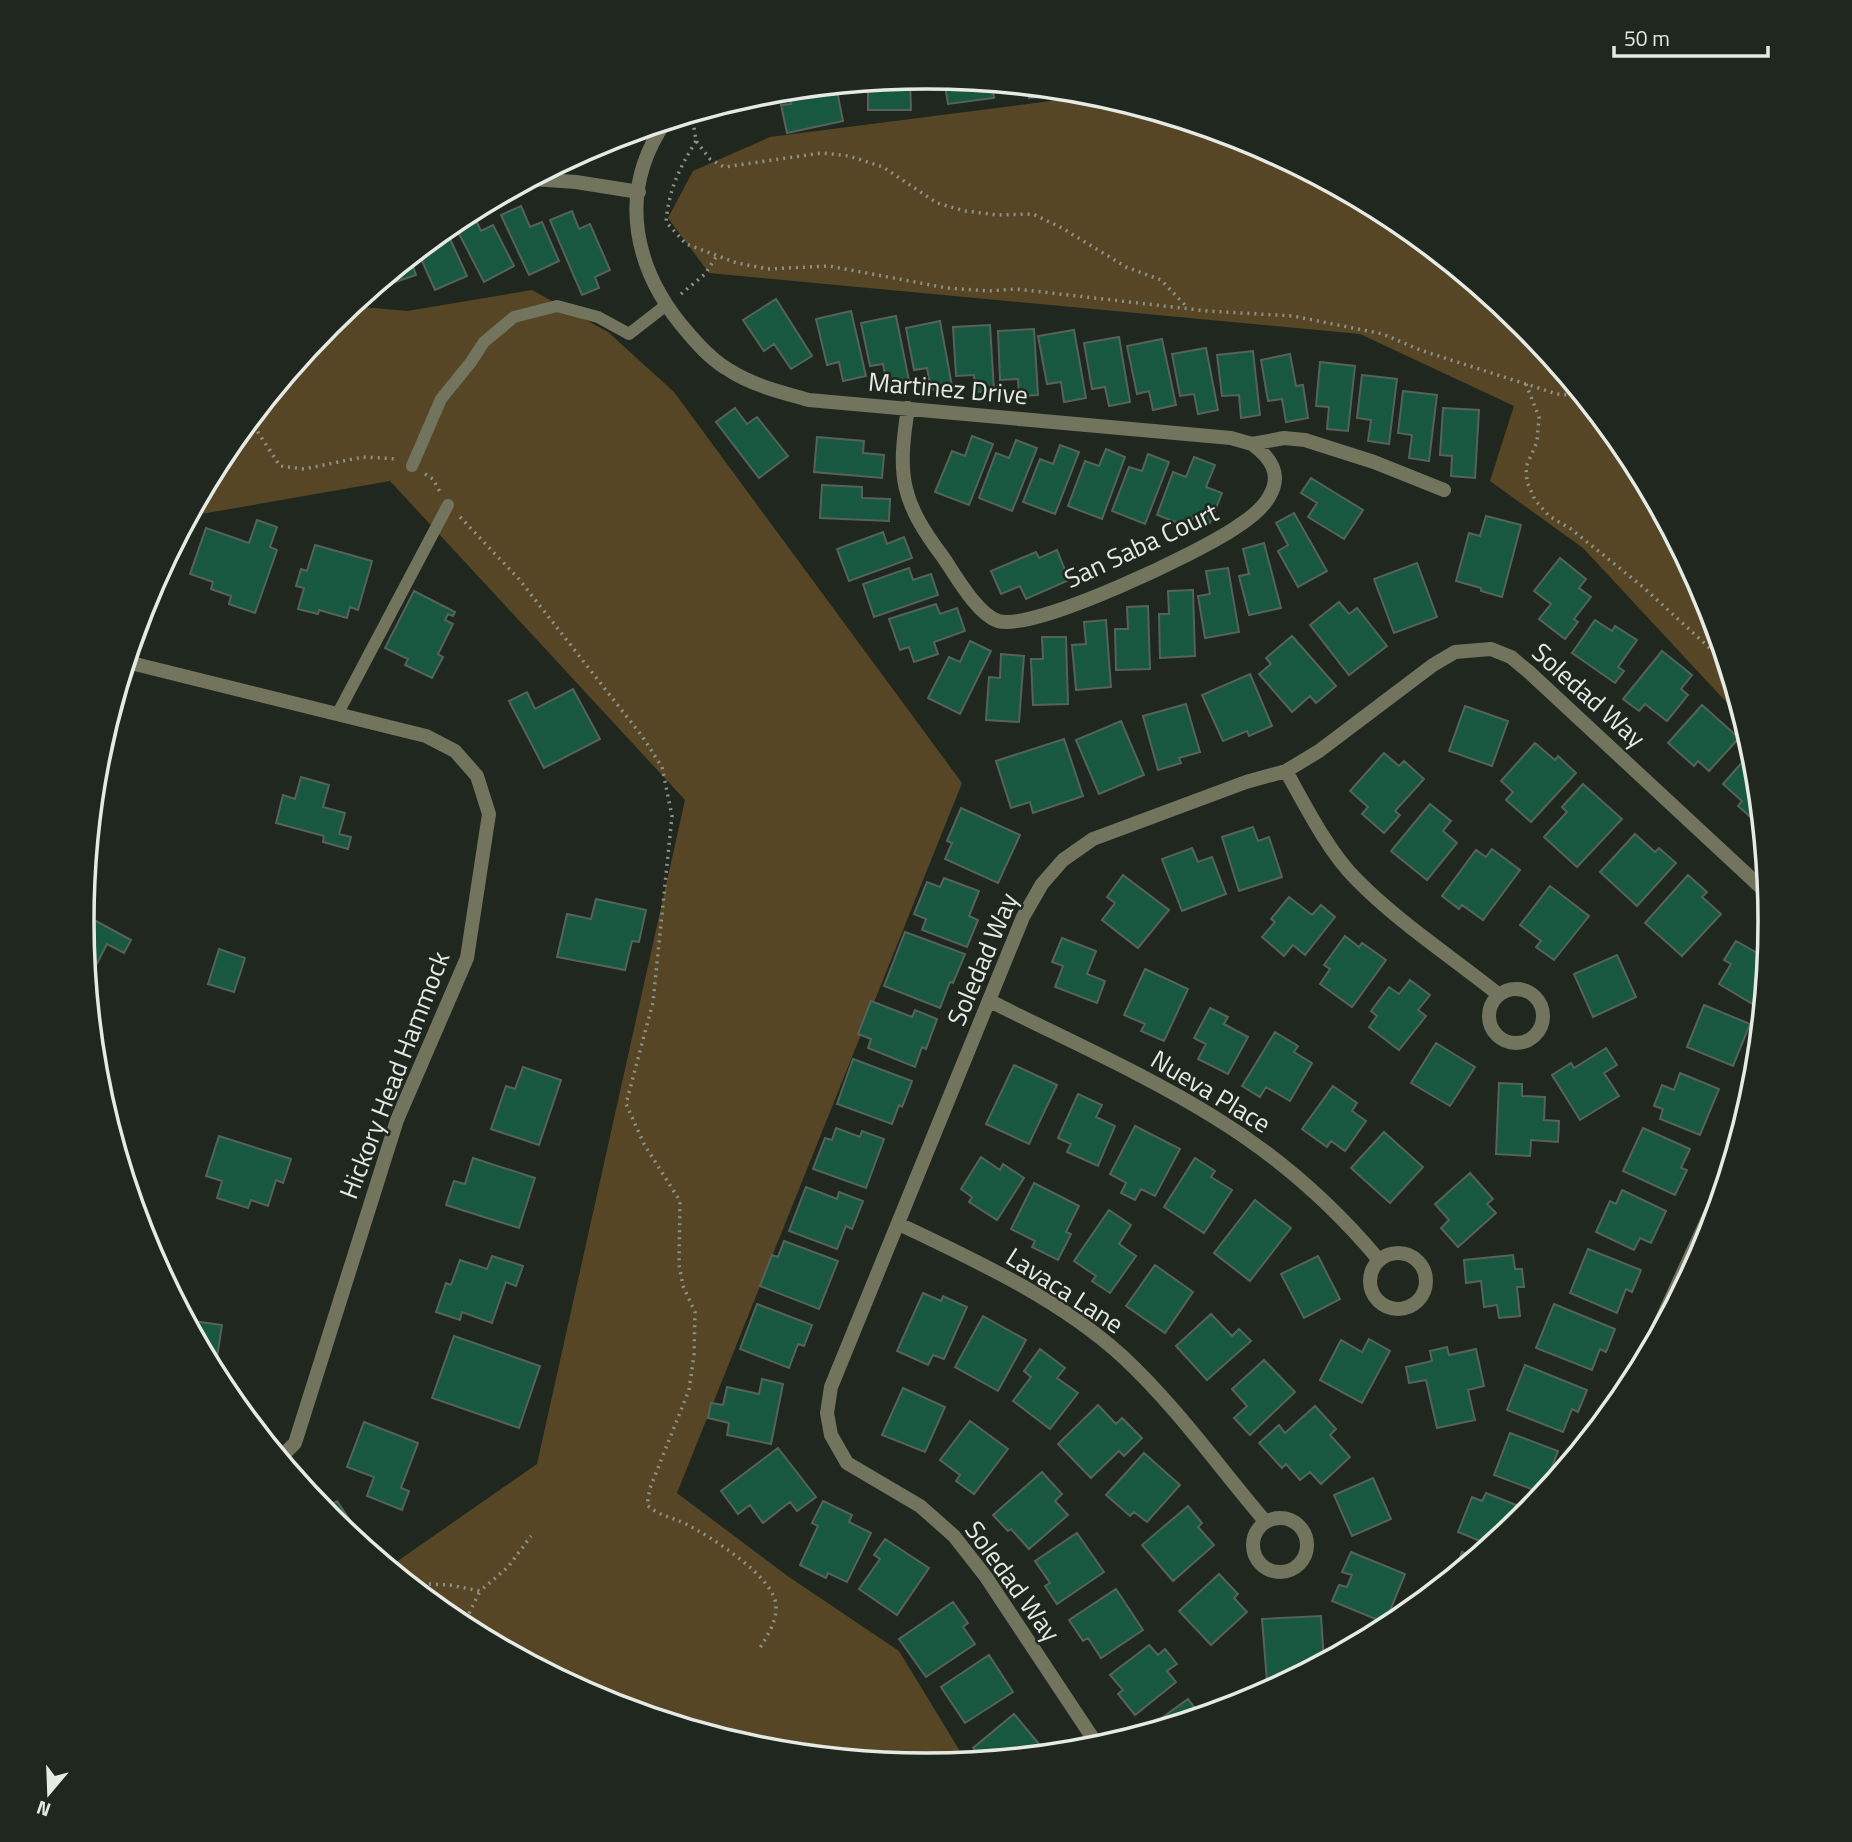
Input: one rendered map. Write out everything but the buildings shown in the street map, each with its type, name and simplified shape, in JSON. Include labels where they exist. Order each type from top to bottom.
[{"type":"street","name":"Martinez Drive","points":[[658,133],[642,172],[639,192],[638,236],[648,274],[665,306],[704,351],[728,370],[766,389],[810,400],[1231,438],[1252,444],[1284,438],[1305,440],[1374,462],[1444,489]]},
{"type":"street","points":[[549,180],[639,192]]},
{"type":"street","name":"San Saba Court","points":[[908,408],[901,450],[902,468],[907,496],[918,522],[976,604],[989,617],[1002,622],[1018,622],[1055,611],[1128,583],[1199,550],[1239,526],[1270,496],[1274,481],[1274,468],[1267,455],[1252,444]]},
{"type":"street","name":"Soledad Way","points":[[1091,1736],[986,1577],[954,1536],[920,1506],[847,1463],[831,1435],[827,1413],[831,1387],[1023,917],[1042,884],[1063,860],[1093,839],[1247,782],[1286,771],[1319,751],[1433,665],[1455,652],[1491,649],[1511,657],[1529,672],[1757,881]]},
{"type":"street","name":"Hickory Head Hammock","points":[[135,664],[426,736],[455,751],[477,776],[489,814],[467,958],[397,1120],[295,1443],[287,1452]]},
{"type":"street","points":[[1286,771],[1354,878],[1384,905],[1498,994]]},
{"type":"street","name":"Nueva Place","points":[[990,1001],[1171,1092],[1216,1118],[1292,1173],[1360,1238],[1379,1260]]},
{"type":"street","name":"Lavaca Lane","points":[[899,1224],[1006,1278],[1088,1328],[1122,1356],[1156,1390],[1265,1521]]},
{"type":"lane","points":[[412,466],[441,399],[484,341],[514,317],[557,306],[598,317],[629,334],[665,306]]},
{"type":"lane","points":[[338,713],[448,505]]},
{"type":"path","points":[[693,123],[696,141],[710,159],[723,167],[822,153],[849,156],[883,167],[937,203],[965,211],[997,215],[1033,214],[1062,228],[1126,267],[1161,280],[1187,307]]},
{"type":"path","points":[[696,141],[668,196],[666,222],[685,244],[737,263],[768,269],[829,266],[947,288],[988,291],[1016,289],[1293,316],[1383,334],[1420,350],[1557,394],[1569,395]]},
{"type":"path","points":[[665,306],[705,274],[718,254]]},
{"type":"path","points":[[1526,384],[1539,417],[1537,442],[1526,467],[1527,482],[1535,500],[1549,516],[1571,529],[1635,580],[1713,651]]},
{"type":"path","points":[[256,429],[280,466],[304,468],[363,457],[402,459],[433,479],[448,505],[518,578],[621,708],[662,767],[672,816],[661,929],[653,1002],[626,1104],[644,1144],[680,1200],[680,1265],[683,1286],[695,1312],[694,1355],[689,1390],[650,1488],[648,1505],[660,1516],[683,1522],[714,1540],[760,1577],[774,1592],[777,1607],[774,1621],[758,1651]]},
{"type":"path","points":[[468,1615],[480,1591],[508,1567],[531,1536]]},
{"type":"path","points":[[424,1584],[450,1585],[480,1591]]},
{"type":"shaded area","points":[[1058,100],[1141,118],[1193,133],[1294,175],[1342,201],[1388,229],[1474,296],[1514,333],[1586,415],[1618,459],[1672,553],[1714,654],[1729,704],[1583,548],[1490,481],[1514,406],[1360,334],[709,273],[668,218],[693,171],[770,137]]},
{"type":"shaded area","points":[[532,290],[608,332],[674,392],[962,783],[677,1493],[789,1577],[899,1651],[960,1752],[872,1751],[817,1746],[764,1737],[659,1709],[558,1667],[510,1641],[464,1613],[397,1562],[537,1464],[685,800],[390,481],[201,514],[234,459],[266,415],[338,333],[366,307],[407,311]]}]
